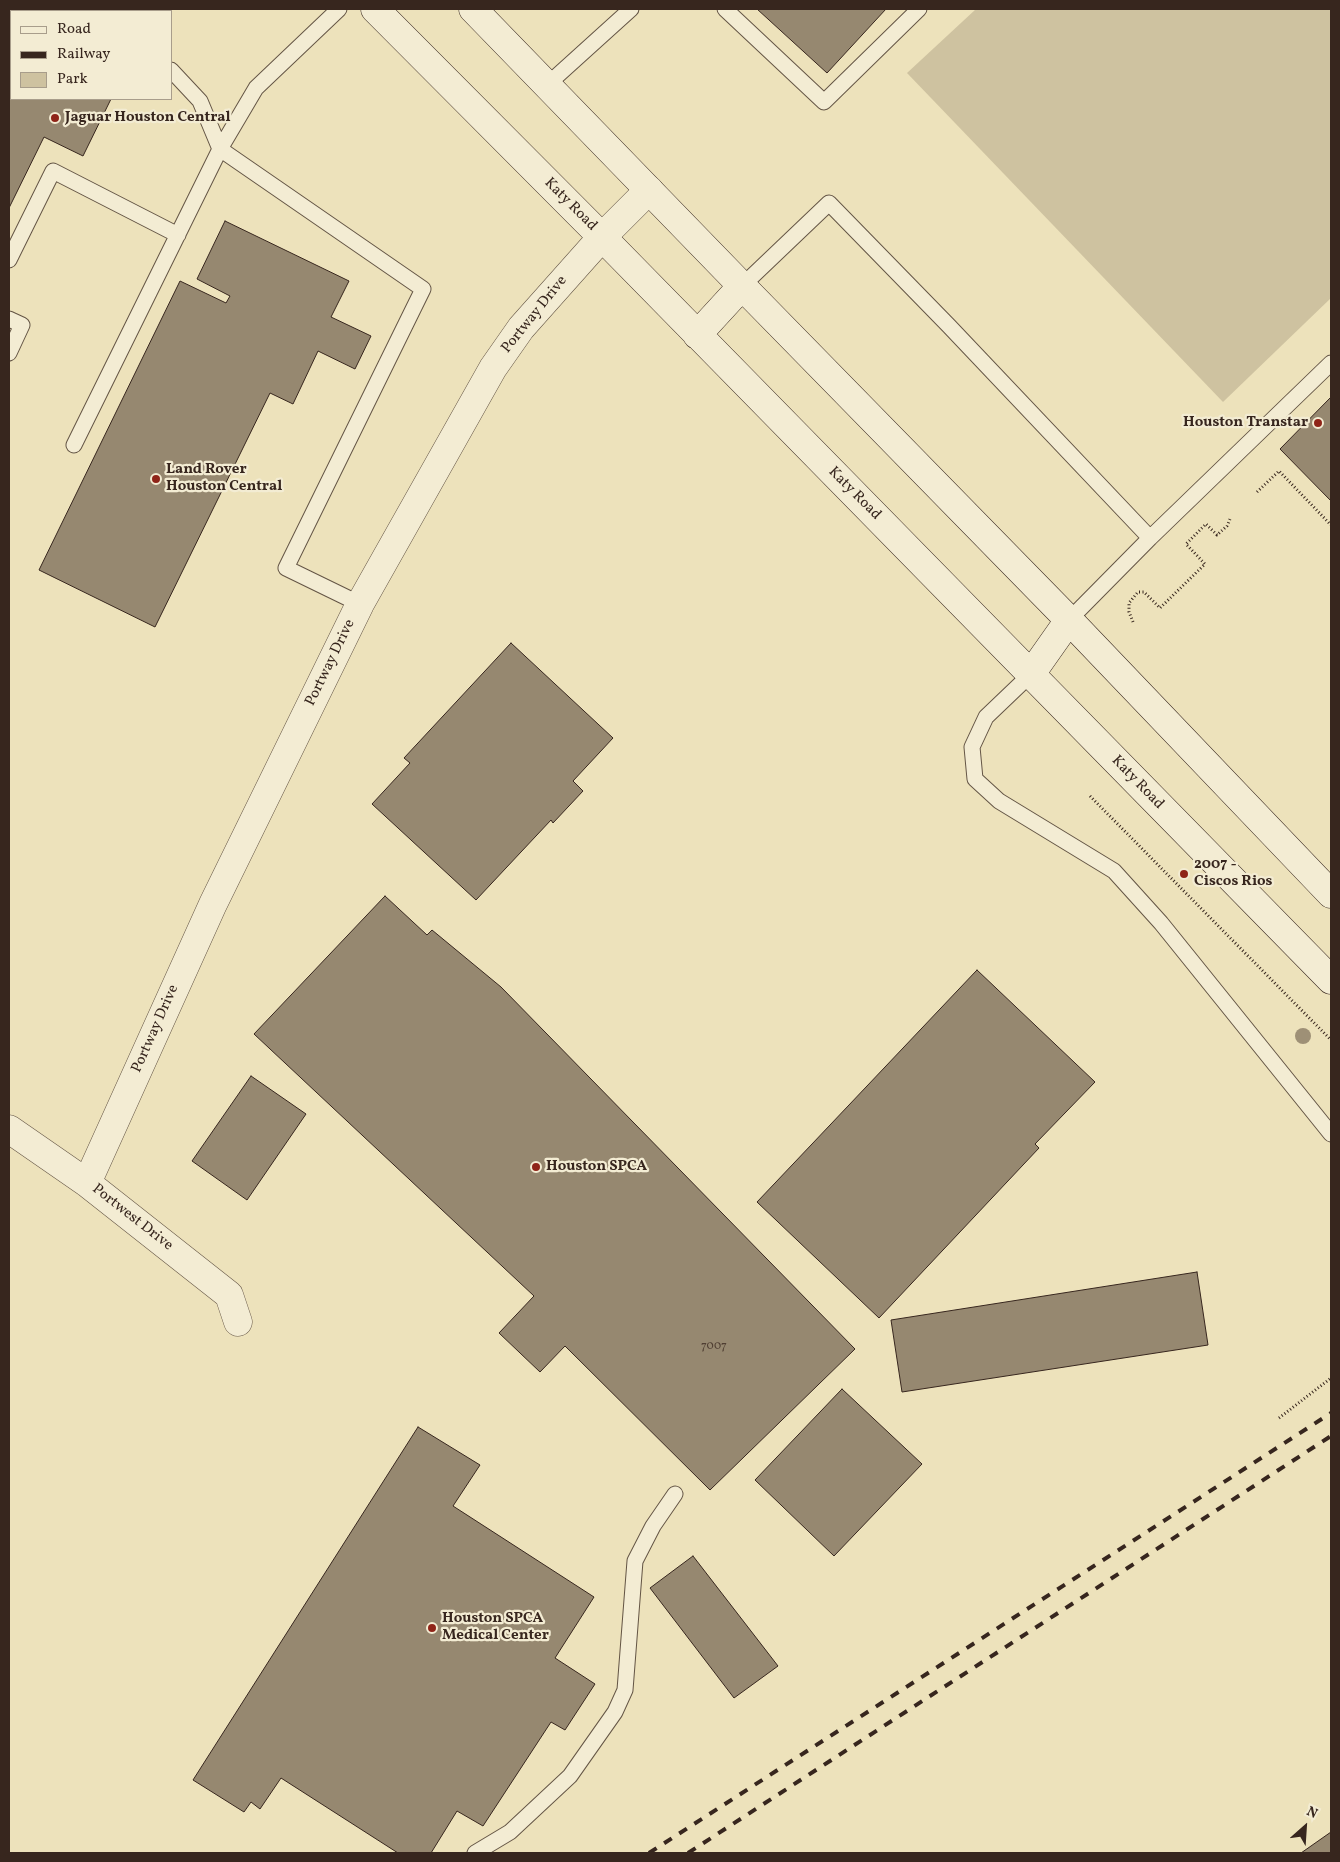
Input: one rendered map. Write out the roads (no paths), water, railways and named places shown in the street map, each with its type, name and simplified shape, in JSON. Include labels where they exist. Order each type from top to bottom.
[{"type":"main road","name":"Katy Road","points":[[375,9],[602,237],[1331,980]]},
{"type":"main road","points":[[473,9],[1069,620],[1331,894]]},
{"type":"main road","name":"Portway Drive","points":[[87,1182],[212,904],[360,604],[493,368],[521,328],[602,237],[649,190]]},
{"type":"main road","points":[[697,334],[742,286]]},
{"type":"main road","points":[[1030,674],[1069,620]]},
{"type":"main road","name":"Portwest Drive","points":[[9,1129],[87,1182],[229,1295],[238,1322]]},
{"type":"lane","points":[[74,445],[220,149],[256,88],[339,9]]},
{"type":"lane","points":[[547,85],[631,9]]},
{"type":"lane","points":[[725,9],[824,102],[919,9]]},
{"type":"lane","points":[[172,71],[200,101],[220,149],[423,289],[286,568],[360,604]]},
{"type":"lane","points":[[9,260],[53,171],[178,235]]},
{"type":"lane","points":[[742,286],[829,203],[949,326],[1150,538]]},
{"type":"lane","points":[[9,318],[22,325],[9,352]]},
{"type":"lane","points":[[1069,620],[1150,538],[1331,362]]},
{"type":"lane","points":[[1030,674],[986,717],[972,747],[975,779],[999,801],[1114,870],[1161,923],[1331,1134]]},
{"type":"lane","points":[[475,1853],[510,1832],[570,1776],[615,1712],[625,1690],[635,1561],[653,1526],[675,1494]]},
{"type":"railway","points":[[649,1853],[1331,1413]]},
{"type":"railway","points":[[688,1853],[1331,1436]]},
{"type":"place","name":"Jaguar Houston Central","points":[[55,118]]},
{"type":"place","name":"Houston Transtar","points":[[1318,423]]},
{"type":"place","name":"Land Rover Houston Central","points":[[156,479]]},
{"type":"place","name":"2007 - Ciscos Rios","points":[[1184,874]]},
{"type":"place","name":"Houston SPCA","points":[[536,1167]]},
{"type":"place","name":"Houston SPCA Medical Center","points":[[432,1628]]}]
